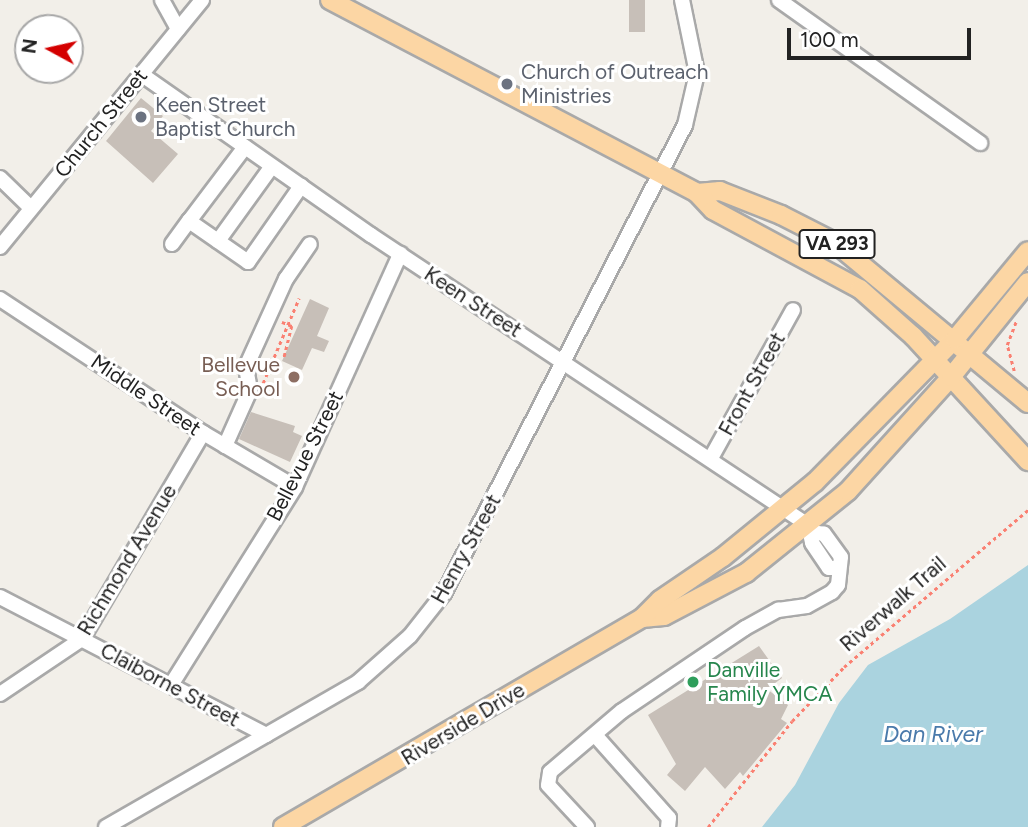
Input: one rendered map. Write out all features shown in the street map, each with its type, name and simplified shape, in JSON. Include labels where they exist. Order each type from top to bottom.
[{"type":"main road","name":"VA 293","points":[[330,0],[697,193],[713,210],[860,289],[935,360],[1028,461]]},
{"type":"main road","name":"VA 293","points":[[697,193],[720,191],[781,215],[834,242],[971,352],[1012,378],[1028,402]]},
{"type":"main road","name":"Riverside Drive","points":[[283,827],[642,618],[815,482],[955,339],[1028,251]]},
{"type":"main road","name":"Riverside Drive","points":[[642,618],[664,616],[723,586],[810,528],[848,491],[951,377],[1028,282]]},
{"type":"street","points":[[162,0],[178,29]]},
{"type":"street","name":"Church Street","points":[[0,247],[202,0]]},
{"type":"street","name":"Henry Street","points":[[106,827],[358,682],[429,615],[455,574],[685,125],[696,84],[682,0]]},
{"type":"street","points":[[779,0],[980,143]]},
{"type":"street","name":"Keen Street","points":[[141,75],[400,254],[711,458],[810,528],[824,534],[841,557],[838,585],[820,601],[778,610],[746,628],[622,711],[595,735]]},
{"type":"street","points":[[172,244],[245,147]]},
{"type":"street","points":[[218,241],[272,166]]},
{"type":"street","points":[[0,178],[31,208]]},
{"type":"street","points":[[190,221],[248,262],[301,186]]},
{"type":"street","points":[[225,446],[250,390],[246,367],[286,279],[310,244]]},
{"type":"street","name":"Bellevue Street","points":[[171,685],[295,487],[400,254]]},
{"type":"street","name":"Middle Street","points":[[0,299],[203,433],[295,487]]},
{"type":"street","name":"Front Street","points":[[711,458],[793,310]]},
{"type":"street","name":"Richmond Avenue","points":[[0,694],[82,639],[203,433]]},
{"type":"street","name":"Claiborne Street","points":[[0,597],[266,736]]},
{"type":"street","points":[[587,827],[548,785],[547,778],[595,735],[669,818],[668,827]]},
{"type":"path","points":[[250,390],[259,394],[299,298]]},
{"type":"path","points":[[1012,378],[1007,345],[1021,315]]},
{"type":"path","points":[[284,358],[292,326],[287,324]]},
{"type":"path","name":"Riverwalk Trail","points":[[708,827],[792,721],[844,667],[1028,510]]},
{"type":"water","name":"Dan River","points":[[1028,565],[1028,827],[762,827],[795,785],[839,703],[868,665],[950,619]]},
{"type":"building","points":[[629,0],[645,0],[645,32],[629,32]]},
{"type":"building","points":[[141,98],[163,116],[151,131],[178,154],[153,183],[106,141]]},
{"type":"building","points":[[310,299],[329,308],[317,336],[329,341],[324,352],[312,348],[302,370],[282,361]]},
{"type":"building","points":[[251,412],[295,426],[293,432],[302,436],[290,462],[239,439]]},
{"type":"building","points":[[759,646],[782,678],[767,689],[788,705],[781,719],[787,723],[743,776],[740,772],[725,789],[705,767],[685,791],[667,775],[676,764],[648,715]]},
{"type":"place","name":"Church of Outreach Ministries","points":[[507,84]]},
{"type":"place","name":"Keen Street Baptist Church","points":[[141,117]]},
{"type":"place","name":"Bellevue School","points":[[294,377]]},
{"type":"place","name":"Danville Family YMCA","points":[[693,682]]}]
